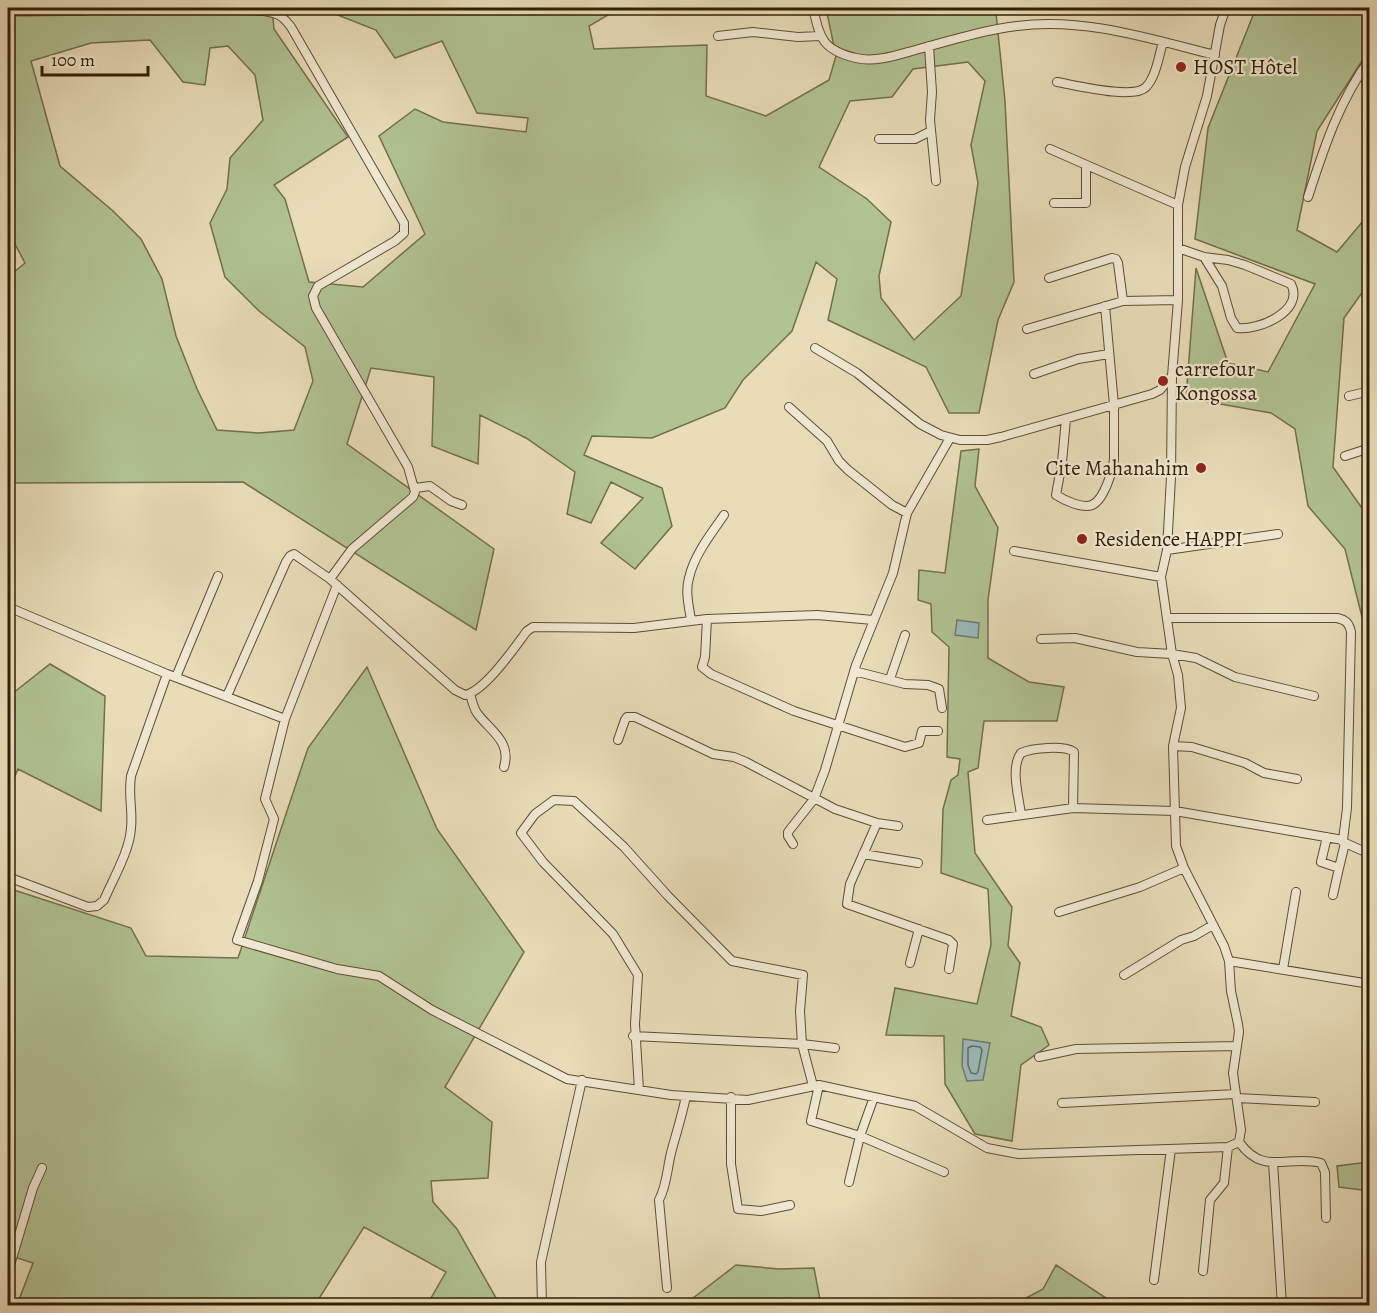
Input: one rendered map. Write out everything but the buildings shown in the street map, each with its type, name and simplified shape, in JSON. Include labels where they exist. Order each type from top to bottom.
[{"type":"street","points":[[210,8],[266,12],[277,14],[285,20],[404,223],[404,233],[395,241],[318,286],[313,296],[316,308],[408,467],[415,488],[413,497],[352,549],[334,582],[285,719],[265,799],[274,819],[258,881],[237,940],[337,969],[379,976],[432,1010],[567,1078],[686,1096],[748,1100],[816,1083],[915,1106],[987,1148],[1019,1154],[1228,1147],[1239,1142]]},
{"type":"street","points":[[813,8],[820,36],[825,44],[858,59],[880,58],[997,29],[1043,24],[1068,24],[1114,30],[1215,55]]},
{"type":"street","points":[[1226,8],[1220,25],[1205,105],[1185,166],[1178,205],[1178,300],[1172,376],[1171,477],[1167,550],[1161,577],[1172,654],[1178,675],[1181,708],[1173,746],[1176,846],[1184,868],[1224,946],[1229,961],[1238,1024],[1233,1073],[1241,1130],[1239,1142],[1257,1160],[1321,1163],[1325,1172],[1326,1218]]},
{"type":"street","points":[[718,36],[753,32],[798,37],[820,36]]},
{"type":"street","points":[[1057,82],[1118,92],[1140,91],[1151,79],[1163,42]]},
{"type":"street","points":[[929,46],[932,92],[930,120],[936,181]]},
{"type":"street","points":[[1308,197],[1331,127],[1346,96],[1370,58]]},
{"type":"street","points":[[879,139],[915,139],[931,131]]},
{"type":"street","points":[[1050,149],[1178,205]]},
{"type":"street","points":[[1054,203],[1086,203],[1086,165]]},
{"type":"street","points":[[1178,248],[1204,257],[1245,265],[1291,285],[1294,294],[1292,301],[1282,314],[1265,324],[1253,329],[1237,328],[1231,318],[1222,286],[1204,257]]},
{"type":"street","points":[[1049,278],[1112,258],[1116,259],[1123,301]]},
{"type":"street","points":[[1027,329],[1123,301],[1178,300]]},
{"type":"street","points":[[1066,419],[1056,495],[1083,506],[1090,506],[1099,499],[1113,467],[1114,405],[1105,306]]},
{"type":"street","points":[[815,348],[857,373],[921,424],[950,438],[971,441],[987,440],[1152,394],[1160,390],[1172,376]]},
{"type":"street","points":[[1034,374],[1078,359],[1109,354]]},
{"type":"street","points":[[1349,396],[1370,390]]},
{"type":"street","points":[[789,407],[830,444],[839,461],[848,470],[892,505],[907,513]]},
{"type":"street","points":[[793,844],[788,836],[790,829],[814,799],[839,727],[854,671],[893,573],[907,513],[950,438]]},
{"type":"street","points":[[1346,456],[1370,448]]},
{"type":"street","points":[[415,488],[430,486],[462,506]]},
{"type":"street","points":[[691,620],[688,607],[688,578],[702,548],[724,515]]},
{"type":"street","points":[[1167,550],[1278,534]]},
{"type":"street","points":[[1014,551],[1161,577]]},
{"type":"street","points":[[226,696],[290,556],[294,554],[334,582],[455,690],[465,695],[470,694],[500,666],[530,628],[634,628],[691,620],[817,615],[873,620]]},
{"type":"street","points":[[8,877],[88,907],[97,906],[104,900],[132,830],[128,794],[131,776],[172,675],[218,576]]},
{"type":"street","points":[[8,607],[285,719]]},
{"type":"street","points":[[1168,618],[1337,618],[1346,621],[1349,625],[1351,632],[1347,808],[1333,895]]},
{"type":"street","points":[[707,619],[703,669],[794,711],[908,747],[919,743],[922,731],[938,731]]},
{"type":"street","points":[[890,679],[905,635]]},
{"type":"street","points":[[1041,639],[1076,638],[1137,652],[1196,658],[1235,677],[1314,696]]},
{"type":"street","points":[[854,671],[905,684],[939,688],[942,708]]},
{"type":"street","points":[[470,694],[477,713],[490,726],[505,752],[504,767]]},
{"type":"street","points":[[618,740],[627,717],[635,717],[713,754],[734,757],[746,762],[835,809],[877,823],[898,826]]},
{"type":"street","points":[[1173,746],[1192,747],[1245,763],[1264,773],[1297,779]]},
{"type":"street","points":[[1021,815],[1016,775],[1017,763],[1021,753],[1031,749],[1067,748],[1074,752],[1072,808]]},
{"type":"street","points":[[639,1090],[634,1036],[638,975],[613,934],[543,862],[521,833],[535,814],[554,800],[574,801],[624,847],[732,961],[803,975],[800,1011],[802,1044],[816,1083],[811,1121],[860,1136],[944,1172]]},
{"type":"street","points":[[987,820],[1072,808],[1175,812],[1328,837],[1370,854]]},
{"type":"street","points":[[877,823],[850,884],[846,904],[952,941],[949,969]]},
{"type":"street","points":[[1328,837],[1321,862],[1339,868]]},
{"type":"street","points":[[863,854],[918,862]]},
{"type":"street","points":[[1059,912],[1140,886],[1184,868]]},
{"type":"street","points":[[1283,969],[1296,892]]},
{"type":"street","points":[[1124,975],[1180,940],[1194,936],[1213,925]]},
{"type":"street","points":[[910,963],[919,929]]},
{"type":"street","points":[[1229,961],[1370,984]]},
{"type":"street","points":[[634,1036],[802,1044],[835,1048]]},
{"type":"street","points":[[1039,1057],[1076,1049],[1237,1046]]},
{"type":"street","points":[[542,1305],[541,1262],[582,1080]]},
{"type":"street","points":[[667,1288],[659,1200],[664,1190],[671,1152],[686,1096]]},
{"type":"street","points":[[1062,1103],[1237,1096],[1315,1102]]},
{"type":"street","points":[[849,1182],[860,1136],[874,1097]]},
{"type":"street","points":[[731,1098],[730,1164],[738,1209],[761,1211],[790,1205]]},
{"type":"street","points":[[1203,1271],[1210,1200],[1224,1183],[1228,1147]]},
{"type":"street","points":[[1154,1280],[1171,1149]]},
{"type":"street","points":[[1273,1162],[1282,1305]]},
{"type":"street","points":[[8,1272],[33,1188],[42,1168]]},
{"type":"green space","points":[[102,8],[272,8],[274,29],[348,137],[274,185],[285,199],[309,282],[363,287],[425,234],[379,136],[415,109],[443,122],[526,132],[528,118],[477,113],[442,41],[395,58],[376,30],[320,8],[620,8],[589,26],[594,49],[707,45],[706,96],[766,116],[829,80],[836,56],[826,8],[998,8],[996,13],[1005,101],[1014,282],[998,320],[979,413],[949,413],[926,367],[828,320],[837,279],[816,262],[792,331],[743,380],[725,408],[652,438],[592,436],[584,455],[662,488],[672,526],[635,569],[601,543],[643,498],[611,482],[591,523],[567,514],[575,472],[526,438],[480,415],[478,464],[432,446],[434,377],[371,368],[347,444],[494,549],[476,630],[243,482],[13,483],[8,500],[8,277],[25,263],[8,231],[8,16],[85,15]],"holes":[[[150,40],[183,82],[205,85],[210,48],[228,46],[255,75],[263,120],[230,158],[227,189],[210,223],[225,277],[259,311],[305,347],[313,381],[294,430],[259,433],[217,430],[197,389],[176,336],[162,279],[141,239],[113,211],[60,166],[31,61],[91,43]],[[968,62],[985,81],[971,145],[978,183],[961,296],[914,340],[881,298],[879,276],[891,222],[867,199],[819,167],[850,101],[892,97],[913,69]]]},
{"type":"green space","points":[[1256,8],[1369,8],[1369,50],[1317,131],[1297,230],[1337,252],[1369,214],[1369,283],[1344,318],[1333,467],[1369,518],[1369,623],[1363,621],[1345,549],[1308,506],[1295,429],[1271,413],[1186,398],[1196,268],[1228,363],[1268,372],[1315,284],[1195,239],[1208,128]]},
{"type":"green space","points":[[979,449],[975,486],[998,528],[988,600],[988,658],[1029,682],[1064,687],[1057,721],[984,721],[978,768],[968,772],[975,853],[1012,907],[1008,946],[1020,963],[1011,1016],[1041,1027],[1049,1045],[1021,1065],[1012,1141],[975,1134],[945,1084],[944,1036],[886,1035],[895,988],[977,1004],[991,945],[988,889],[941,873],[943,809],[951,780],[958,775],[960,759],[947,757],[949,647],[932,632],[931,604],[918,600],[919,570],[945,573],[961,451]]},
{"type":"green space","points":[[50,664],[105,696],[101,811],[18,769],[8,792],[8,697]]},
{"type":"green space","points":[[367,667],[437,829],[524,952],[445,1087],[492,1122],[488,1178],[431,1181],[433,1202],[457,1229],[500,1305],[427,1305],[446,1272],[364,1227],[315,1305],[17,1305],[33,1263],[8,1255],[8,888],[131,928],[146,956],[238,958],[308,748]]},
{"type":"green space","points":[[1369,1162],[1369,1191],[1339,1187],[1337,1166]]},
{"type":"green space","points":[[736,1265],[779,1269],[814,1268],[821,1305],[684,1305]]},
{"type":"green space","points":[[1056,1265],[1115,1305],[1013,1305],[1043,1289]]},
{"type":"water","points":[[957,620],[979,623],[978,638],[955,635]]},
{"type":"water","points":[[963,1039],[990,1043],[983,1080],[967,1081],[962,1066]]},
{"type":"place","name":"HOST Hôtel","points":[[1181,67]]},
{"type":"place","name":"carrefour Kongossa","points":[[1163,381]]},
{"type":"place","name":"Cite Mahanahim","points":[[1201,468]]},
{"type":"place","name":"Residence HAPPI","points":[[1082,539]]}]
